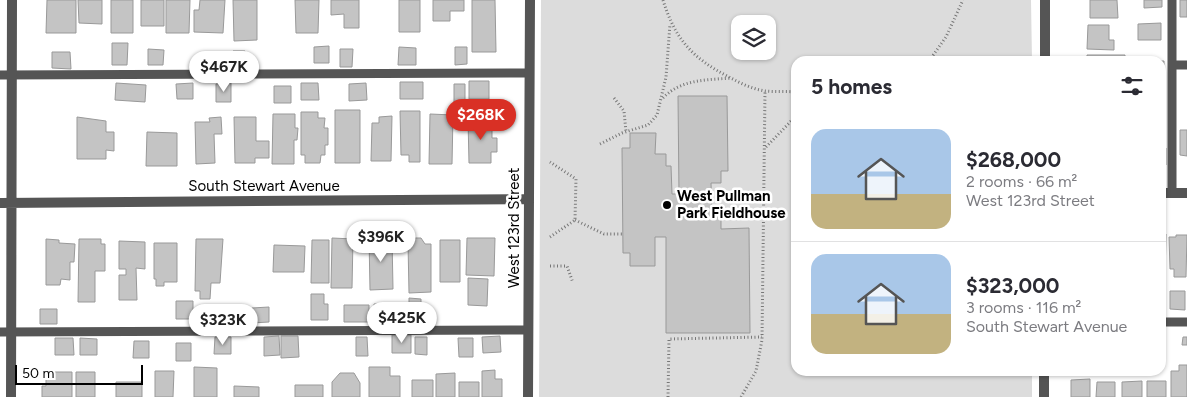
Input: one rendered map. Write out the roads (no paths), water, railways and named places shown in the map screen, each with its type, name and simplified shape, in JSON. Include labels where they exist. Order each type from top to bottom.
[{"type":"street","points":[[11,397],[12,0]]},
{"type":"street","name":"West 123rd Street","points":[[528,397],[530,0]]},
{"type":"street","points":[[1045,0],[1045,56]]},
{"type":"street","points":[[1166,193],[1187,193]]},
{"type":"street","name":"South Stewart Avenue","points":[[0,203],[529,199]]},
{"type":"street","points":[[1044,376],[1044,397]]},
{"type":"lane","points":[[1166,193],[1172,66],[1172,0]]},
{"type":"lane","points":[[1172,66],[1187,65]]},
{"type":"lane","points":[[0,75],[529,73]]},
{"type":"lane","points":[[1166,322],[1187,322]]},
{"type":"lane","points":[[0,332],[528,330]]},
{"type":"place","name":"West Pullman Park Fieldhouse","points":[[667,205]]}]
